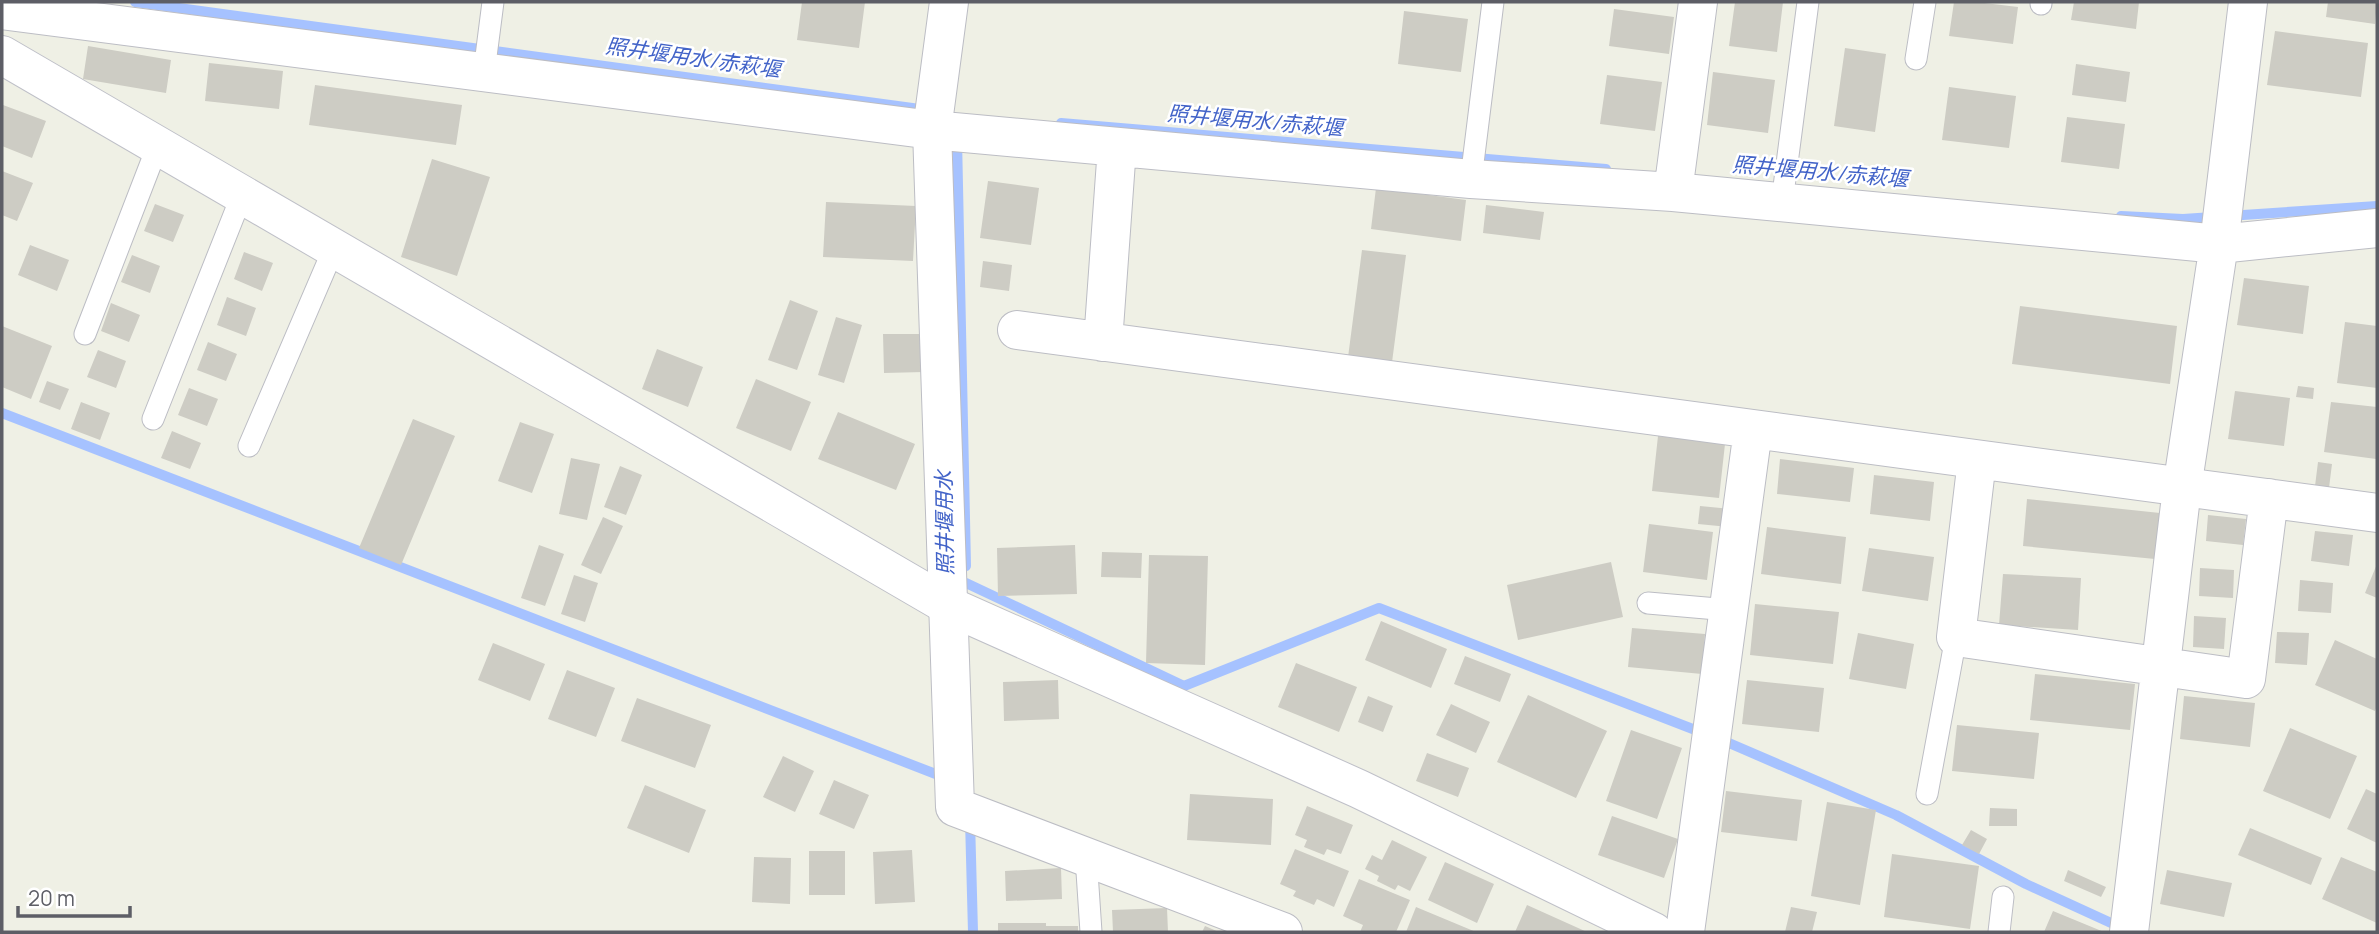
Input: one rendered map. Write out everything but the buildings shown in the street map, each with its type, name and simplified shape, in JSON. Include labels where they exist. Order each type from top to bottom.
[{"type":"street","points":[[949,2],[932,131],[955,807],[1283,932]]},
{"type":"street","points":[[1673,192],[1698,2]]},
{"type":"street","points":[[2129,932],[2182,488],[2219,244],[2248,2]]},
{"type":"street","points":[[2,10],[932,131],[1471,179],[1673,192],[2219,244],[2377,228]]},
{"type":"street","points":[[2,55],[949,606],[1359,789],[1654,932]]},
{"type":"street","points":[[1103,342],[1117,146]]},
{"type":"street","points":[[1017,330],[2377,513]]},
{"type":"street","points":[[1685,932],[1753,430]]},
{"type":"street","points":[[1977,460],[1956,637],[2246,679],[2269,498]]},
{"type":"lane","points":[[484,72],[494,2]]},
{"type":"lane","points":[[1471,179],[1493,2]]},
{"type":"lane","points":[[1782,202],[1808,2]]},
{"type":"lane","points":[[1916,59],[1925,2]]},
{"type":"lane","points":[[85,334],[158,145]]},
{"type":"lane","points":[[153,419],[242,195]]},
{"type":"lane","points":[[249,446],[334,248]]},
{"type":"lane","points":[[1648,603],[1729,610]]},
{"type":"lane","points":[[1927,794],[1956,637]]},
{"type":"lane","points":[[1086,857],[1091,932]]},
{"type":"lane","points":[[1999,932],[2003,897]]},
{"type":"waterway","name":"照井堰用水/赤萩堰","points":[[135,2],[927,110]]},
{"type":"waterway","name":"照井堰用水/赤萩堰","points":[[1061,123],[1606,169]]},
{"type":"waterway","name":"照井堰用水","points":[[957,138],[966,566]]},
{"type":"waterway","name":"照井堰用水/赤萩堰","points":[[2121,216],[2183,219],[2377,206]]},
{"type":"waterway","points":[[2,413],[946,778]]},
{"type":"waterway","points":[[966,583],[1184,686],[1379,608],[1729,743],[1896,815],[2026,884],[2122,928]]},
{"type":"waterway","name":"照井堰用水","points":[[970,820],[973,932]]}]
